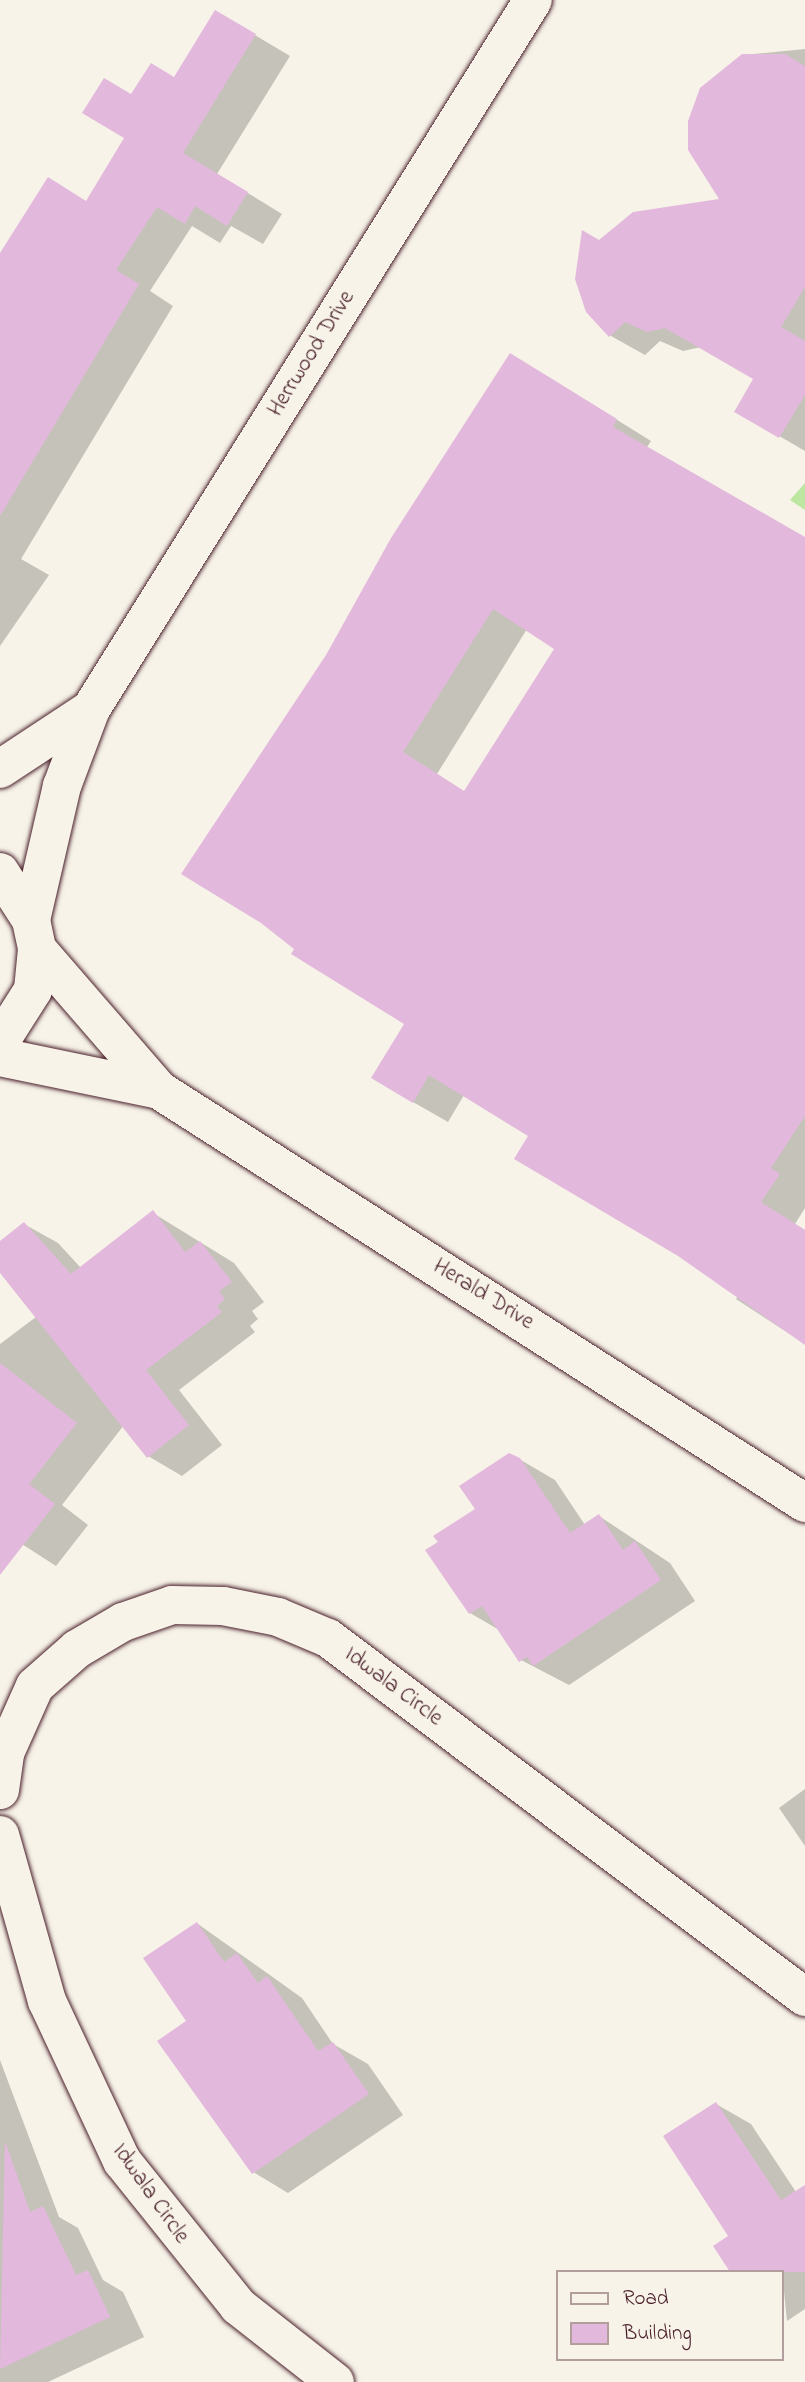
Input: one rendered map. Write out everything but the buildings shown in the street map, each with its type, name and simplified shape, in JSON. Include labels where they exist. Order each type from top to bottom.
[{"type":"street","name":"Herrwood Drive","points":[[0,1042],[16,1027],[33,990],[34,934],[62,786],[91,709],[533,0]]},
{"type":"street","name":"Herrwood Drive","points":[[0,769],[91,709]]},
{"type":"street","name":"Herald Drive","points":[[0,872],[34,934],[159,1090],[805,1503]]},
{"type":"street","name":"Herald Drive","points":[[0,1056],[159,1090]]},
{"type":"street","name":"Idwala Circle","points":[[0,1790],[5,1753],[35,1686],[77,1649],[123,1622],[172,1605],[223,1606],[278,1617],[328,1639],[805,1997]]},
{"type":"street","name":"Idwala Circle","points":[[0,1835],[47,2001],[122,2161],[238,2306],[335,2382]]},
{"type":"green space","points":[[805,483],[805,510],[790,500]]}]
